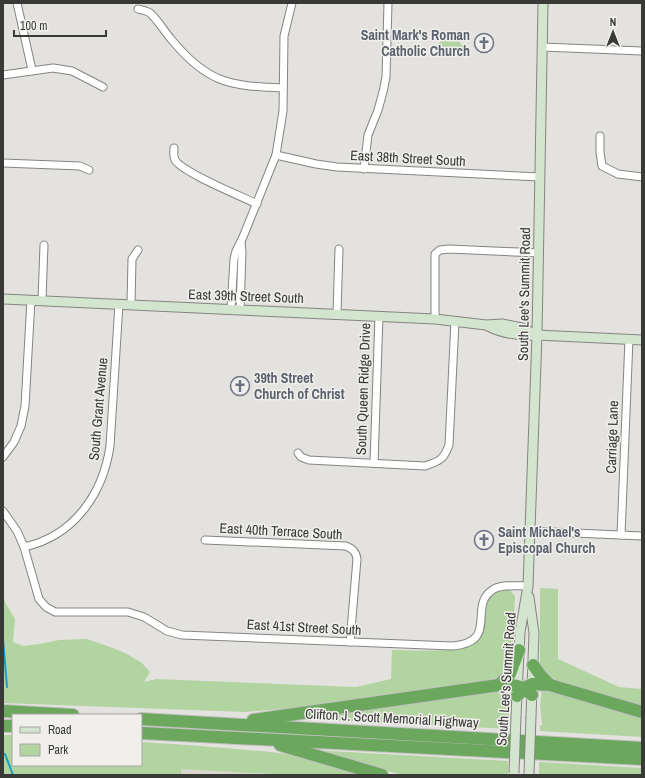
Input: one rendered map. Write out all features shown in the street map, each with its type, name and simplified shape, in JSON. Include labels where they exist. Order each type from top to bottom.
[{"type":"highway","points":[[499,685],[510,674],[519,650]]},
{"type":"highway","points":[[533,665],[550,685]]},
{"type":"highway","points":[[233,724],[288,714],[499,685],[524,690],[550,685],[642,712]]},
{"type":"highway","points":[[3,711],[55,714]]},
{"type":"highway","name":"Clifton J. Scott Memorial Highway","points":[[142,719],[642,748]]},
{"type":"highway","name":"Clifton J. Scott Memorial Highway","points":[[142,733],[642,759]]},
{"type":"highway","points":[[264,740],[382,775]]},
{"type":"main road","name":"South Lee's Summit Road","points":[[529,775],[531,716],[524,690],[519,650],[520,632],[528,586],[537,335],[543,3]]},
{"type":"main road","name":"East 39th Street South","points":[[3,299],[435,319],[486,325],[500,332],[523,336],[537,335],[642,340]]},
{"type":"main road","name":"South Lee's Summit Road","points":[[514,774],[516,716],[533,665],[534,633],[528,586]]},
{"type":"street","points":[[16,3],[32,70]]},
{"type":"street","points":[[236,310],[242,258],[241,242],[276,155],[283,111],[284,36],[290,3]]},
{"type":"street","points":[[364,169],[368,135],[384,92],[386,77],[388,3]]},
{"type":"street","points":[[138,9],[149,13],[186,57],[200,69],[212,76],[228,83],[246,86],[283,88]]},
{"type":"street","points":[[542,47],[642,51]]},
{"type":"street","points":[[3,75],[32,70],[53,68],[63,69],[80,74],[103,87]]},
{"type":"street","points":[[600,136],[602,166],[618,174],[642,177]]},
{"type":"street","points":[[174,148],[175,159],[193,174],[257,204]]},
{"type":"street","name":"East 38th Street South","points":[[276,155],[316,164],[364,169],[540,177]]},
{"type":"street","points":[[3,163],[80,166],[89,170]]},
{"type":"street","points":[[42,300],[44,245]]},
{"type":"street","points":[[337,314],[339,249]]},
{"type":"street","points":[[435,319],[435,254],[440,250],[448,249],[539,253]]},
{"type":"street","points":[[131,304],[132,259],[138,250]]},
{"type":"street","points":[[3,457],[14,442],[21,426],[24,406],[31,300]]},
{"type":"street","name":"South Grant Avenue","points":[[24,547],[35,545],[47,540],[70,524],[90,502],[103,477],[108,462],[110,446],[119,304]]},
{"type":"street","name":"South Queen Ridge Drive","points":[[374,463],[379,316]]},
{"type":"street","points":[[298,453],[300,457],[309,460],[426,466],[437,462],[446,455],[449,445],[455,321]]},
{"type":"street","name":"Carriage Lane","points":[[621,535],[629,340]]},
{"type":"street","points":[[3,511],[17,531],[24,547]]},
{"type":"street","points":[[530,531],[642,536]]},
{"type":"street","name":"East 40th Terrace South","points":[[205,540],[346,546],[352,548],[357,559],[350,642]]},
{"type":"street","name":"East 41st Street South","points":[[24,547],[39,599],[46,607],[56,612],[128,612],[144,617],[167,631],[182,635],[452,646],[463,645],[474,640],[479,632],[482,604],[489,593],[502,586],[528,586]]},
{"type":"shaded area","points":[[181,769],[287,775],[181,775]]},
{"type":"green space","points":[[448,34],[456,41],[458,40],[463,46],[450,58],[441,48],[439,43]]},
{"type":"green space","points":[[540,588],[558,589],[558,659],[619,687],[642,689],[642,706],[558,681],[545,672],[540,663]]},
{"type":"green space","points":[[506,589],[510,590],[515,596],[512,656],[506,671],[493,680],[306,707],[245,712],[3,703],[3,596],[15,619],[13,642],[23,646],[59,640],[87,639],[127,654],[142,663],[150,672],[144,682],[156,679],[356,687],[391,679],[392,650],[445,650],[465,648],[472,645],[478,640],[481,634],[484,609],[488,601],[495,594]]},
{"type":"green space","points":[[509,688],[509,729],[296,718]]},
{"type":"green space","points":[[544,688],[642,715],[642,737],[540,731],[540,725],[542,725],[540,706],[542,689]]},
{"type":"green space","points":[[3,735],[12,735],[12,766],[142,766],[142,742],[271,752],[305,757],[360,775],[288,775],[181,769],[181,775],[3,775]]},
{"type":"green space","points":[[312,750],[508,761],[508,775],[402,775]]},
{"type":"green space","points":[[539,762],[642,768],[642,775],[539,775]]},
{"type":"waterway","points":[[3,639],[7,687]]},
{"type":"waterway","points":[[5,754],[13,775]]},
{"type":"place","name":"Saint Mark's Roman Catholic Church","points":[[484,43]]},
{"type":"place","name":"39th Street Church of Christ","points":[[240,386]]},
{"type":"place","name":"Saint Michael's Episcopal Church","points":[[484,540]]}]
